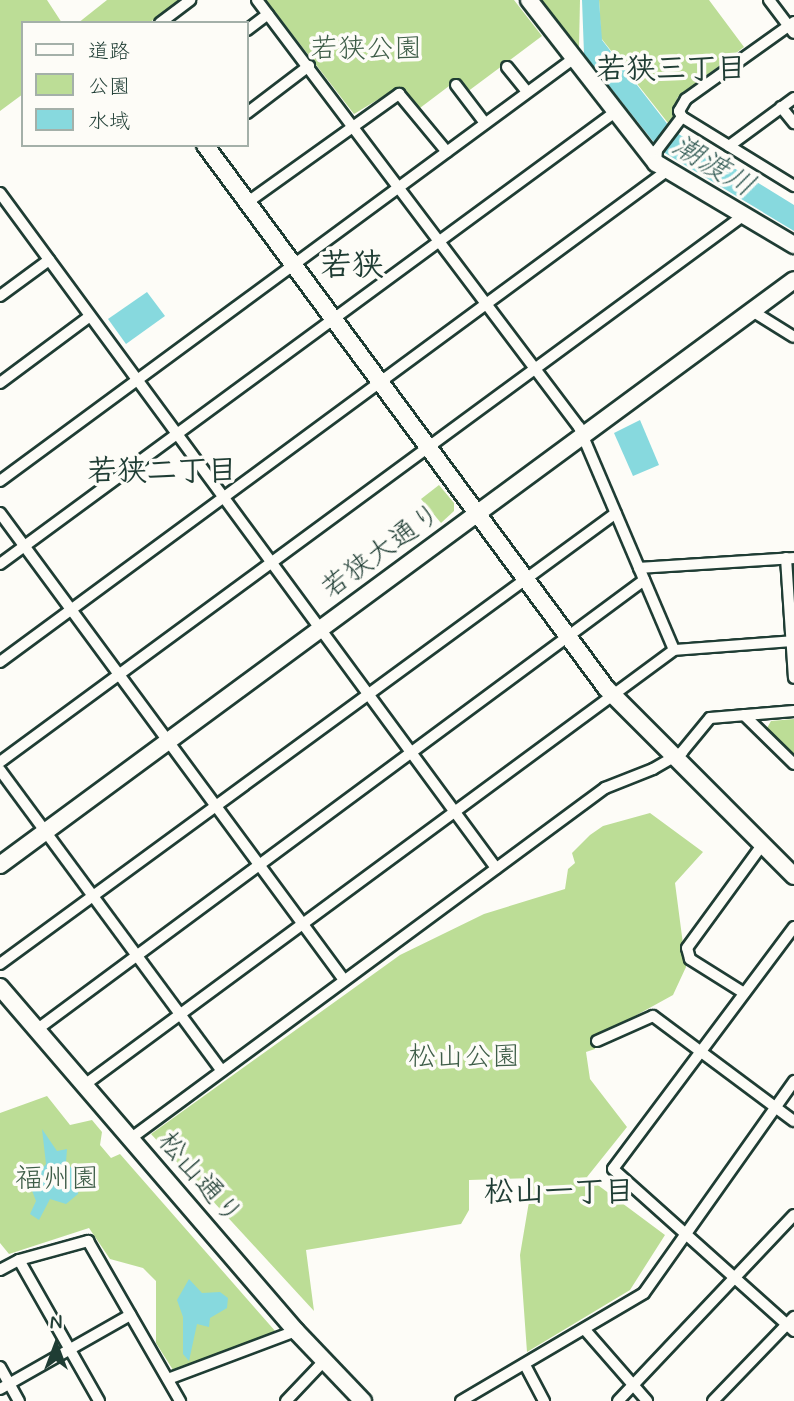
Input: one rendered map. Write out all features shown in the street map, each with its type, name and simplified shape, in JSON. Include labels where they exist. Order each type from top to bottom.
[{"type":"street","points":[[163,21],[190,0]]},
{"type":"street","points":[[257,0],[351,125],[442,239],[485,303],[537,368],[582,436],[674,650]]},
{"type":"street","points":[[529,0],[615,112],[660,161],[794,244]]},
{"type":"street","points":[[769,0],[792,27],[686,99],[679,107],[682,117],[794,186]]},
{"type":"street","points":[[248,29],[268,13]]},
{"type":"street","points":[[0,481],[573,59]]},
{"type":"street","points":[[248,112],[309,66]]},
{"type":"street","points":[[507,67],[527,92]]},
{"type":"street","points":[[456,85],[485,123]]},
{"type":"street","points":[[248,202],[351,125],[399,93],[447,152]]},
{"type":"street","points":[[729,146],[794,97]]},
{"type":"street","points":[[781,107],[794,123]]},
{"type":"street","points":[[0,564],[615,112]]},
{"type":"street","points":[[0,662],[485,303],[660,161],[673,128],[682,117]]},
{"type":"street","points":[[207,147],[613,697],[794,876]]},
{"type":"street","points":[[1,197],[496,868]]},
{"type":"street","points":[[0,762],[744,215]]},
{"type":"street","points":[[0,296],[49,260]]},
{"type":"street","name":"若狭大通り","points":[[0,865],[794,280]]},
{"type":"street","points":[[752,311],[794,337]]},
{"type":"street","points":[[0,383],[89,317]]},
{"type":"street","points":[[0,513],[344,980]]},
{"type":"street","points":[[0,964],[616,513]]},
{"type":"street","points":[[639,568],[790,558],[794,678]]},
{"type":"street","points":[[35,1031],[644,580]]},
{"type":"street","points":[[82,1086],[674,650],[792,641]]},
{"type":"street","points":[[130,1139],[605,788],[673,758],[710,718],[794,711]]},
{"type":"street","points":[[744,715],[794,764]]},
{"type":"street","points":[[0,770],[221,1070]]},
{"type":"street","points":[[744,993],[690,959],[687,948],[762,845]]},
{"type":"street","points":[[713,1401],[792,1324],[735,1278],[613,1169],[794,928]]},
{"type":"street","name":"松山通り","points":[[0,987],[82,1086],[296,1331],[363,1401]]},
{"type":"street","points":[[597,1041],[653,1016],[794,1121]]},
{"type":"street","points":[[461,1401],[586,1331],[644,1293],[794,1081]]},
{"type":"street","points":[[618,1401],[794,1215]]},
{"type":"street","points":[[0,1270],[19,1260],[88,1241],[180,1401]]},
{"type":"street","points":[[19,1260],[99,1401]]},
{"type":"street","points":[[5,1387],[130,1315]]},
{"type":"street","points":[[168,1379],[296,1331]]},
{"type":"street","points":[[586,1331],[647,1401]]},
{"type":"street","points":[[286,1401],[324,1361]]},
{"type":"street","points":[[525,1365],[544,1401]]},
{"type":"street","points":[[0,1367],[5,1387],[19,1401]]},
{"type":"green space","points":[[0,0],[47,0],[61,21],[21,21],[21,95],[0,111]]},
{"type":"green space","points":[[107,0],[179,0],[152,21],[81,21]]},
{"type":"green space","name":"若狭公園","points":[[266,0],[514,0],[542,36],[467,92],[457,80],[416,111],[397,88],[354,114]]},
{"type":"green space","points":[[541,0],[580,0],[579,47],[577,47]]},
{"type":"green space","points":[[599,0],[709,0],[744,47],[677,98],[676,116],[668,123],[601,38]]},
{"type":"green space","points":[[439,485],[454,503],[454,511],[441,523],[421,499]]},
{"type":"green space","points":[[794,719],[794,757],[766,730],[771,721]]},
{"type":"green space","name":"松山公園","points":[[650,813],[703,852],[675,883],[686,967],[673,995],[595,1038],[595,1049],[586,1052],[590,1079],[627,1127],[587,1177],[665,1235],[630,1290],[527,1352],[520,1255],[533,1178],[469,1180],[469,1210],[461,1224],[306,1250],[314,1311],[151,1134],[400,955],[484,914],[565,889],[568,869],[575,863],[572,853],[590,835],[603,826]]},
{"type":"green space","name":"福州園","points":[[47,1096],[70,1125],[92,1120],[102,1132],[100,1145],[111,1158],[120,1154],[276,1332],[190,1369],[173,1370],[156,1343],[156,1281],[143,1268],[110,1259],[89,1228],[9,1254],[0,1243],[0,1113]]},
{"type":"water","name":"潮渡川","points":[[582,0],[599,0],[602,40],[672,130],[794,205],[794,231],[660,150],[584,54]]},
{"type":"water","points":[[147,292],[165,316],[126,344],[108,319]]},
{"type":"water","points":[[640,420],[659,465],[633,476],[614,433]]},
{"type":"water","points":[[42,1129],[57,1151],[67,1149],[66,1162],[80,1177],[78,1194],[66,1204],[50,1199],[39,1220],[30,1214],[36,1201],[29,1183],[46,1164]]},
{"type":"water","points":[[189,1279],[202,1293],[220,1292],[228,1298],[227,1308],[210,1318],[209,1327],[197,1324],[189,1361],[183,1354],[183,1317],[177,1300]]},
{"type":"district","name":"若狭三丁目","points":[[671,70]]},
{"type":"district","name":"若狭","points":[[352,266]]},
{"type":"district","name":"若狭二丁目","points":[[162,472]]},
{"type":"district","name":"松山一丁目","points":[[559,1193]]}]
